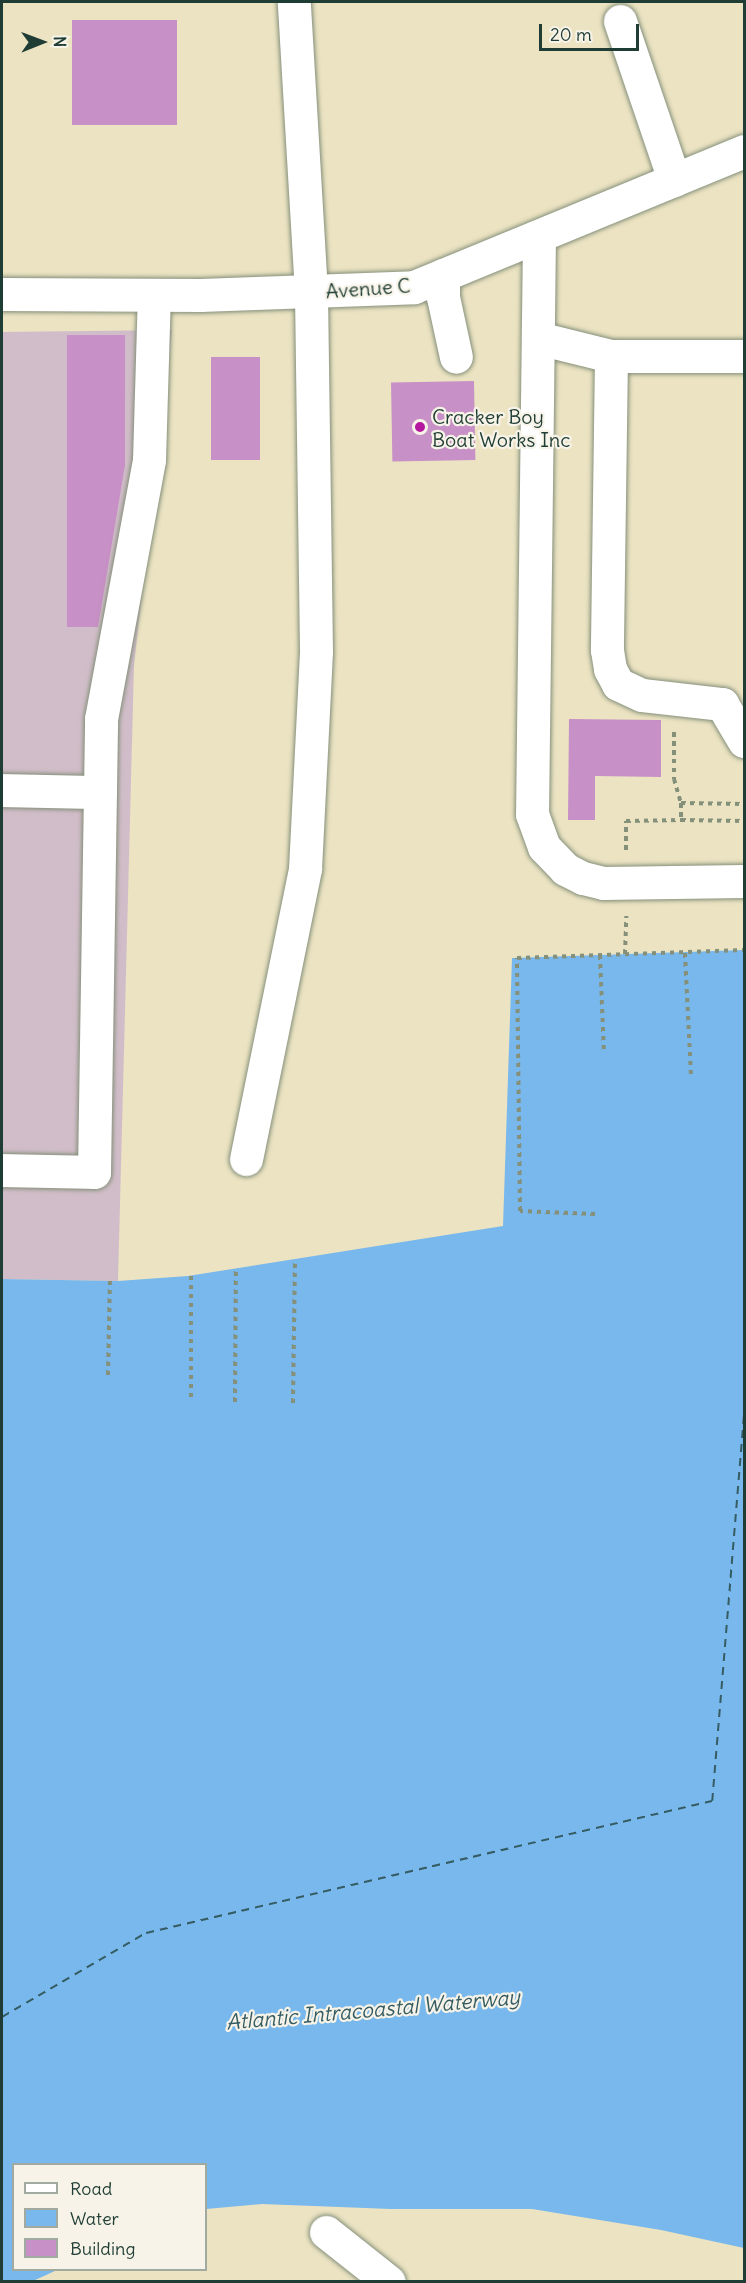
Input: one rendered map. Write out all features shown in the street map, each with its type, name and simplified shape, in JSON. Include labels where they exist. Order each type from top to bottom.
[{"type":"street","points":[[246,1159],[305,869],[315,651],[311,292],[294,2]]},
{"type":"street","points":[[620,21],[674,180]]},
{"type":"street","name":"Avenue C","points":[[2,294],[154,295],[311,292],[414,287],[744,151]]},
{"type":"street","points":[[539,236],[532,814],[544,847],[565,869],[603,884],[744,881]]},
{"type":"street","points":[[443,275],[443,297],[456,357]]},
{"type":"street","points":[[2,1170],[94,1172],[101,719],[149,460],[154,295]]},
{"type":"street","points":[[538,338],[611,356],[744,356]]},
{"type":"street","points":[[611,356],[607,650],[610,669],[618,684],[642,696],[722,704],[744,741]]},
{"type":"street","points":[[2,790],[100,792]]},
{"type":"street","points":[[326,2232],[389,2282]]},
{"type":"path","points":[[675,699],[674,779],[681,803],[681,819]]},
{"type":"path","points":[[681,803],[744,804]]},
{"type":"path","points":[[627,854],[626,821],[681,819],[744,821]]},
{"type":"path","points":[[626,913],[626,954]]},
{"type":"path","points":[[595,1214],[520,1211],[517,958],[744,950]]},
{"type":"path","points":[[685,953],[691,1077]]},
{"type":"path","points":[[600,955],[604,1053]]},
{"type":"path","points":[[293,1403],[295,1259]]},
{"type":"path","points":[[235,1402],[236,1269]]},
{"type":"path","points":[[191,1276],[191,1401]]},
{"type":"path","points":[[108,1375],[110,1281]]},
{"type":"shaded area","points":[[172,330],[134,665],[118,1281],[2,1279],[2,332]]},
{"type":"water","name":"Atlantic Intracoastal Waterway","points":[[744,950],[744,2248],[661,2230],[532,2209],[391,2209],[262,2204],[207,2209],[207,2163],[12,2163],[12,2271],[55,2271],[33,2281],[2,2281],[2,1279],[118,1281],[188,1276],[503,1226],[512,958]]},
{"type":"building","points":[[72,20],[177,20],[177,125],[72,125]]},
{"type":"building","points":[[67,335],[125,335],[125,465],[98,627],[67,627]]},
{"type":"building","points":[[211,357],[260,357],[260,460],[211,460]]},
{"type":"building","points":[[474,381],[475,460],[392,461],[391,382]]},
{"type":"building","points":[[569,719],[661,720],[661,777],[595,776],[595,820],[568,820]]},
{"type":"ferry route","points":[[2,2017],[146,1933],[712,1801],[744,1409]]},
{"type":"place","name":"Cracker Boy Boat Works Inc","points":[[420,427]]}]
